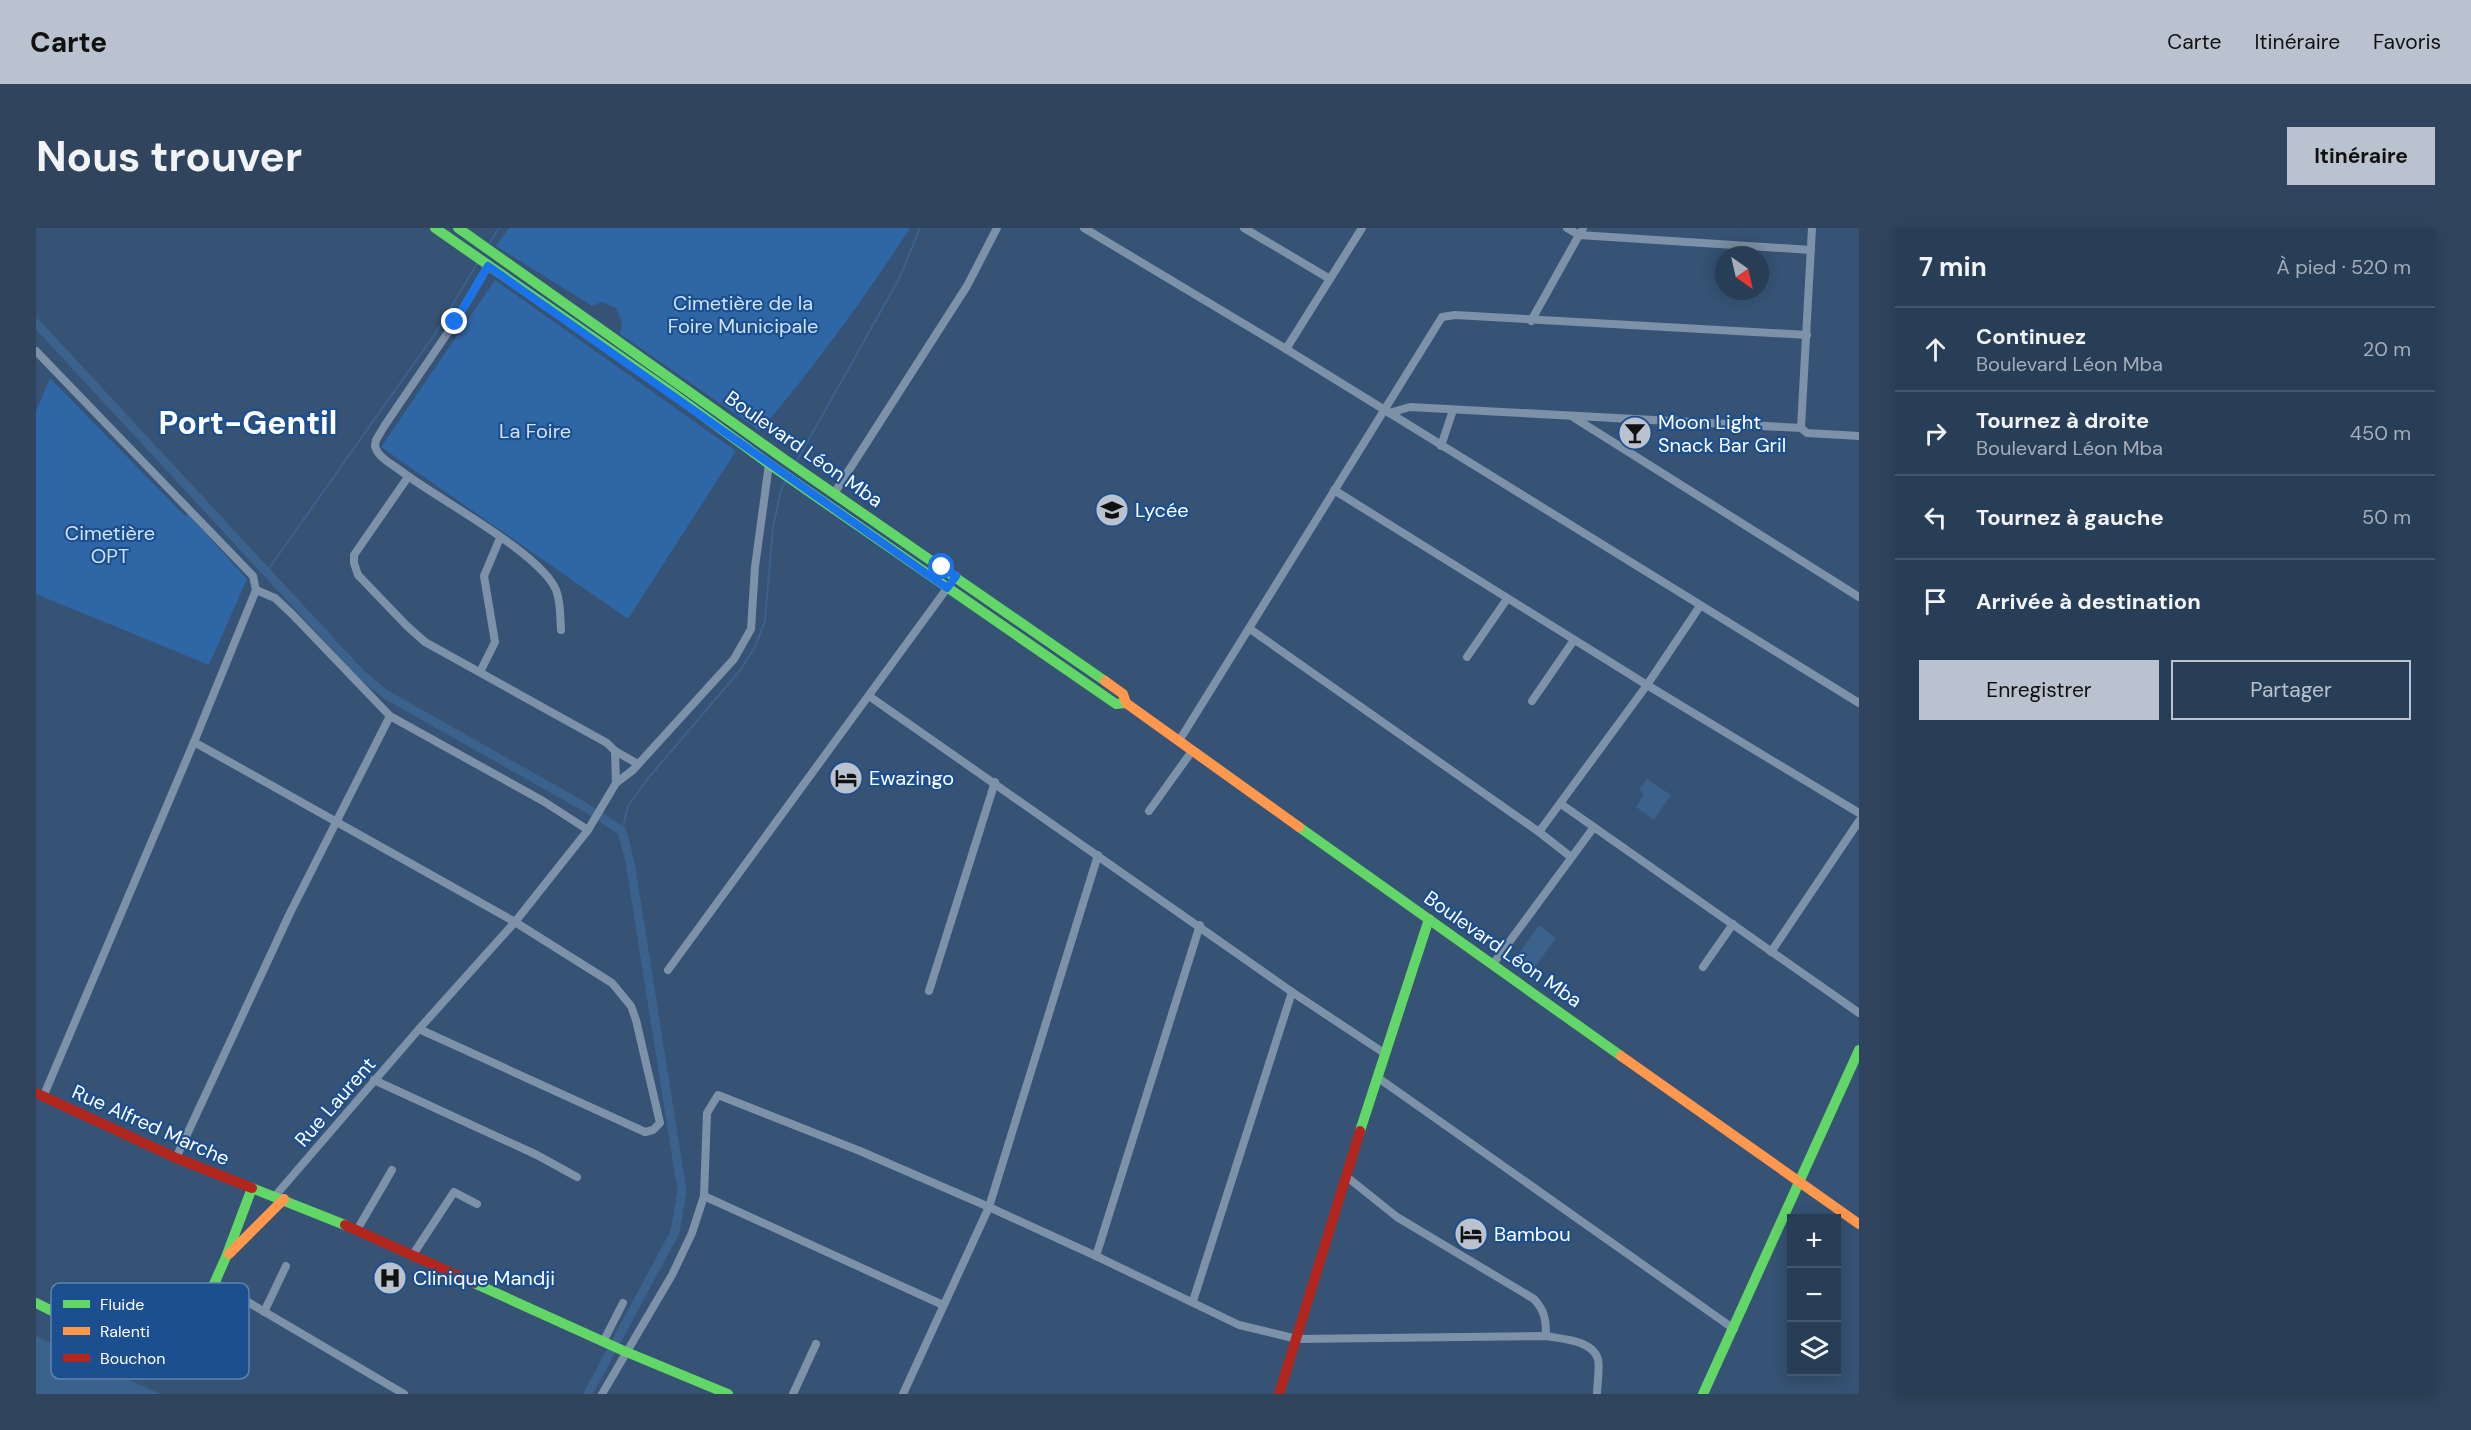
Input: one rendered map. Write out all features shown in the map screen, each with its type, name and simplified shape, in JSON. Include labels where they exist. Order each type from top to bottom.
[{"type":"street","name":"Boulevard Léon Mba","points":[[435,228],[947,588],[1116,704],[1126,703]]},
{"type":"street","name":"Boulevard Léon Mba","points":[[458,228],[473,236],[1123,694],[1126,703],[1192,751],[1799,1184],[1859,1224]]},
{"type":"street","points":[[835,492],[967,286],[997,228]]},
{"type":"street","points":[[1244,228],[1330,279]]},
{"type":"street","points":[[1286,350],[1362,228]]},
{"type":"street","points":[[1567,228],[1811,250]]},
{"type":"street","points":[[1801,428],[1808,335],[1812,228]]},
{"type":"street","points":[[1087,229],[1859,703]]},
{"type":"street","points":[[1531,321],[1581,231]]},
{"type":"street","points":[[486,264],[455,322],[376,440],[376,452],[408,477],[535,563],[552,581],[559,597],[561,630]]},
{"type":"street","points":[[1179,741],[1334,490],[1387,412],[1442,316],[1808,335]]},
{"type":"street","points":[[36,351],[253,576],[256,590],[194,742],[40,1095]]},
{"type":"street","points":[[1387,412],[1410,407],[1801,428],[1807,433],[1859,435]]},
{"type":"street","points":[[1441,446],[1453,410]]},
{"type":"street","points":[[1572,417],[1859,597]]},
{"type":"street","name":"Rue Laurent","points":[[280,1198],[374,1080],[515,922],[590,826],[616,783],[638,764],[734,659],[751,629],[755,567],[769,464]]},
{"type":"street","points":[[408,477],[354,555],[356,569],[407,626],[425,642],[607,743],[615,751],[638,764]]},
{"type":"street","points":[[1334,490],[1647,686],[1859,813]]},
{"type":"street","points":[[480,672],[495,642],[484,576],[500,538]]},
{"type":"street","points":[[668,970],[956,576]]},
{"type":"street","points":[[256,590],[274,598],[292,614],[390,716],[590,826]]},
{"type":"street","points":[[1467,657],[1507,599]]},
{"type":"street","points":[[1539,832],[1647,686],[1700,606]]},
{"type":"street","points":[[1250,629],[1539,832],[1571,857]]},
{"type":"street","points":[[1532,700],[1574,640]]},
{"type":"street","points":[[869,696],[1200,925],[1292,992],[1384,1053]]},
{"type":"street","points":[[176,1158],[334,822],[390,716]]},
{"type":"street","points":[[194,742],[515,922],[612,982],[631,1005],[660,1123],[653,1130],[645,1132],[419,1029]]},
{"type":"street","points":[[615,751],[616,783]]},
{"type":"street","points":[[1149,811],[1192,751]]},
{"type":"street","points":[[929,991],[995,782]]},
{"type":"street","points":[[1561,804],[1859,1013]]},
{"type":"street","points":[[1771,951],[1859,821]]},
{"type":"street","points":[[1493,964],[1594,827]]},
{"type":"street","points":[[903,1394],[989,1207],[1098,855]]},
{"type":"street","points":[[1279,1394],[1384,1053],[1429,918]]},
{"type":"street","points":[[1703,967],[1732,924]]},
{"type":"street","points":[[1096,1256],[1200,925]]},
{"type":"street","points":[[1193,1301],[1292,992]]},
{"type":"street","points":[[1703,1394],[1799,1184],[1854,1073],[1859,1050]]},
{"type":"street","points":[[1377,1077],[1734,1329]]},
{"type":"street","points":[[374,1080],[537,1155],[578,1177]]},
{"type":"street","name":"Rue Alfred Marche","points":[[40,1095],[176,1158],[357,1230],[626,1352],[728,1394]]},
{"type":"street","points":[[602,1394],[672,1275],[692,1233],[704,1196],[707,1113],[718,1095],[860,1151],[989,1207],[1193,1301],[1239,1325],[1297,1339],[1546,1336],[1584,1344],[1591,1349],[1598,1360],[1597,1394]]},
{"type":"street","points":[[357,1230],[392,1170]]},
{"type":"street","points":[[1347,1177],[1397,1217],[1534,1299],[1546,1316],[1546,1336]]},
{"type":"street","points":[[214,1282],[252,1188]]},
{"type":"street","points":[[412,1256],[452,1193],[456,1191],[477,1204]]},
{"type":"street","points":[[704,1196],[943,1305]]},
{"type":"street","points":[[226,1257],[280,1198]]},
{"type":"street","points":[[264,1312],[286,1266]]},
{"type":"street","points":[[36,1303],[51,1310]]},
{"type":"street","points":[[249,1303],[404,1394]]},
{"type":"street","points":[[605,1342],[623,1303]]},
{"type":"street","points":[[793,1394],[816,1344]]},
{"type":"green space","name":"Cimetière de la Foire Municipale","points":[[509,228],[910,228],[838,332],[760,431],[620,334],[622,322],[616,308],[602,302],[592,306],[496,246]]},
{"type":"green space","name":"La Foire","points":[[495,280],[736,451],[628,619],[381,447]]},
{"type":"green space","name":"Cimetière OPT","points":[[50,378],[185,516],[188,514],[247,579],[209,665],[36,594],[36,411]]},
{"type":"shaded area","points":[[1647,779],[1671,795],[1654,820],[1636,807],[1644,794],[1639,790]]},
{"type":"shaded area","points":[[1539,925],[1556,938],[1532,971],[1515,959]]},
{"type":"shaded area","points":[[36,1336],[51,1343],[51,1379],[128,1379],[160,1394],[36,1394]]},
{"type":"waterway","points":[[489,244],[499,228]]},
{"type":"waterway","points":[[795,464],[900,277],[920,228]]},
{"type":"waterway","points":[[267,571],[435,334],[478,262]]},
{"type":"waterway","points":[[36,323],[362,675],[385,694],[585,807],[622,831],[630,862],[682,1191],[675,1232],[588,1394]]},
{"type":"waterway","points":[[622,831],[628,806],[645,782],[741,669],[755,647],[765,621],[773,527],[781,490],[787,479]]},
{"type":"traffic: fast","points":[[435,228],[668,390],[769,464],[1116,704],[1126,703]]},
{"type":"traffic: fast","points":[[458,228],[784,459],[1105,681]]},
{"type":"traffic: fast","points":[[1299,827],[1621,1056]]},
{"type":"traffic: fast","points":[[1360,1131],[1429,919]]},
{"type":"traffic: fast","points":[[1703,1394],[1859,1050]]},
{"type":"traffic: fast","points":[[214,1283],[252,1188],[345,1225]]},
{"type":"traffic: fast","points":[[474,1283],[624,1351],[728,1394]]},
{"type":"traffic: fast","points":[[36,1303],[51,1310]]},
{"type":"traffic: slow","points":[[1105,681],[1123,694],[1126,703],[1299,827]]},
{"type":"traffic: slow","points":[[1621,1056],[1859,1224]]},
{"type":"traffic: slow","points":[[229,1254],[284,1199]]},
{"type":"traffic: jam","points":[[36,1093],[176,1158],[252,1188]]},
{"type":"traffic: jam","points":[[1279,1394],[1360,1131]]},
{"type":"traffic: jam","points":[[345,1225],[474,1283]]},
{"type":"place","name":"Moon Light Snack Bar Gril","points":[[1635,433]]},
{"type":"place","name":"Lycée","points":[[1112,510]]},
{"type":"place","name":"Ewazingo","points":[[846,778]]},
{"type":"place","name":"Bambou","points":[[1471,1234]]},
{"type":"place","name":"Clinique Mandji","points":[[390,1278]]},
{"type":"district","name":"Port-Gentil","points":[[248,423]]},
{"type":"route","points":[[455,322],[488,266],[668,390],[769,464],[947,588],[956,576],[942,567]]}]
